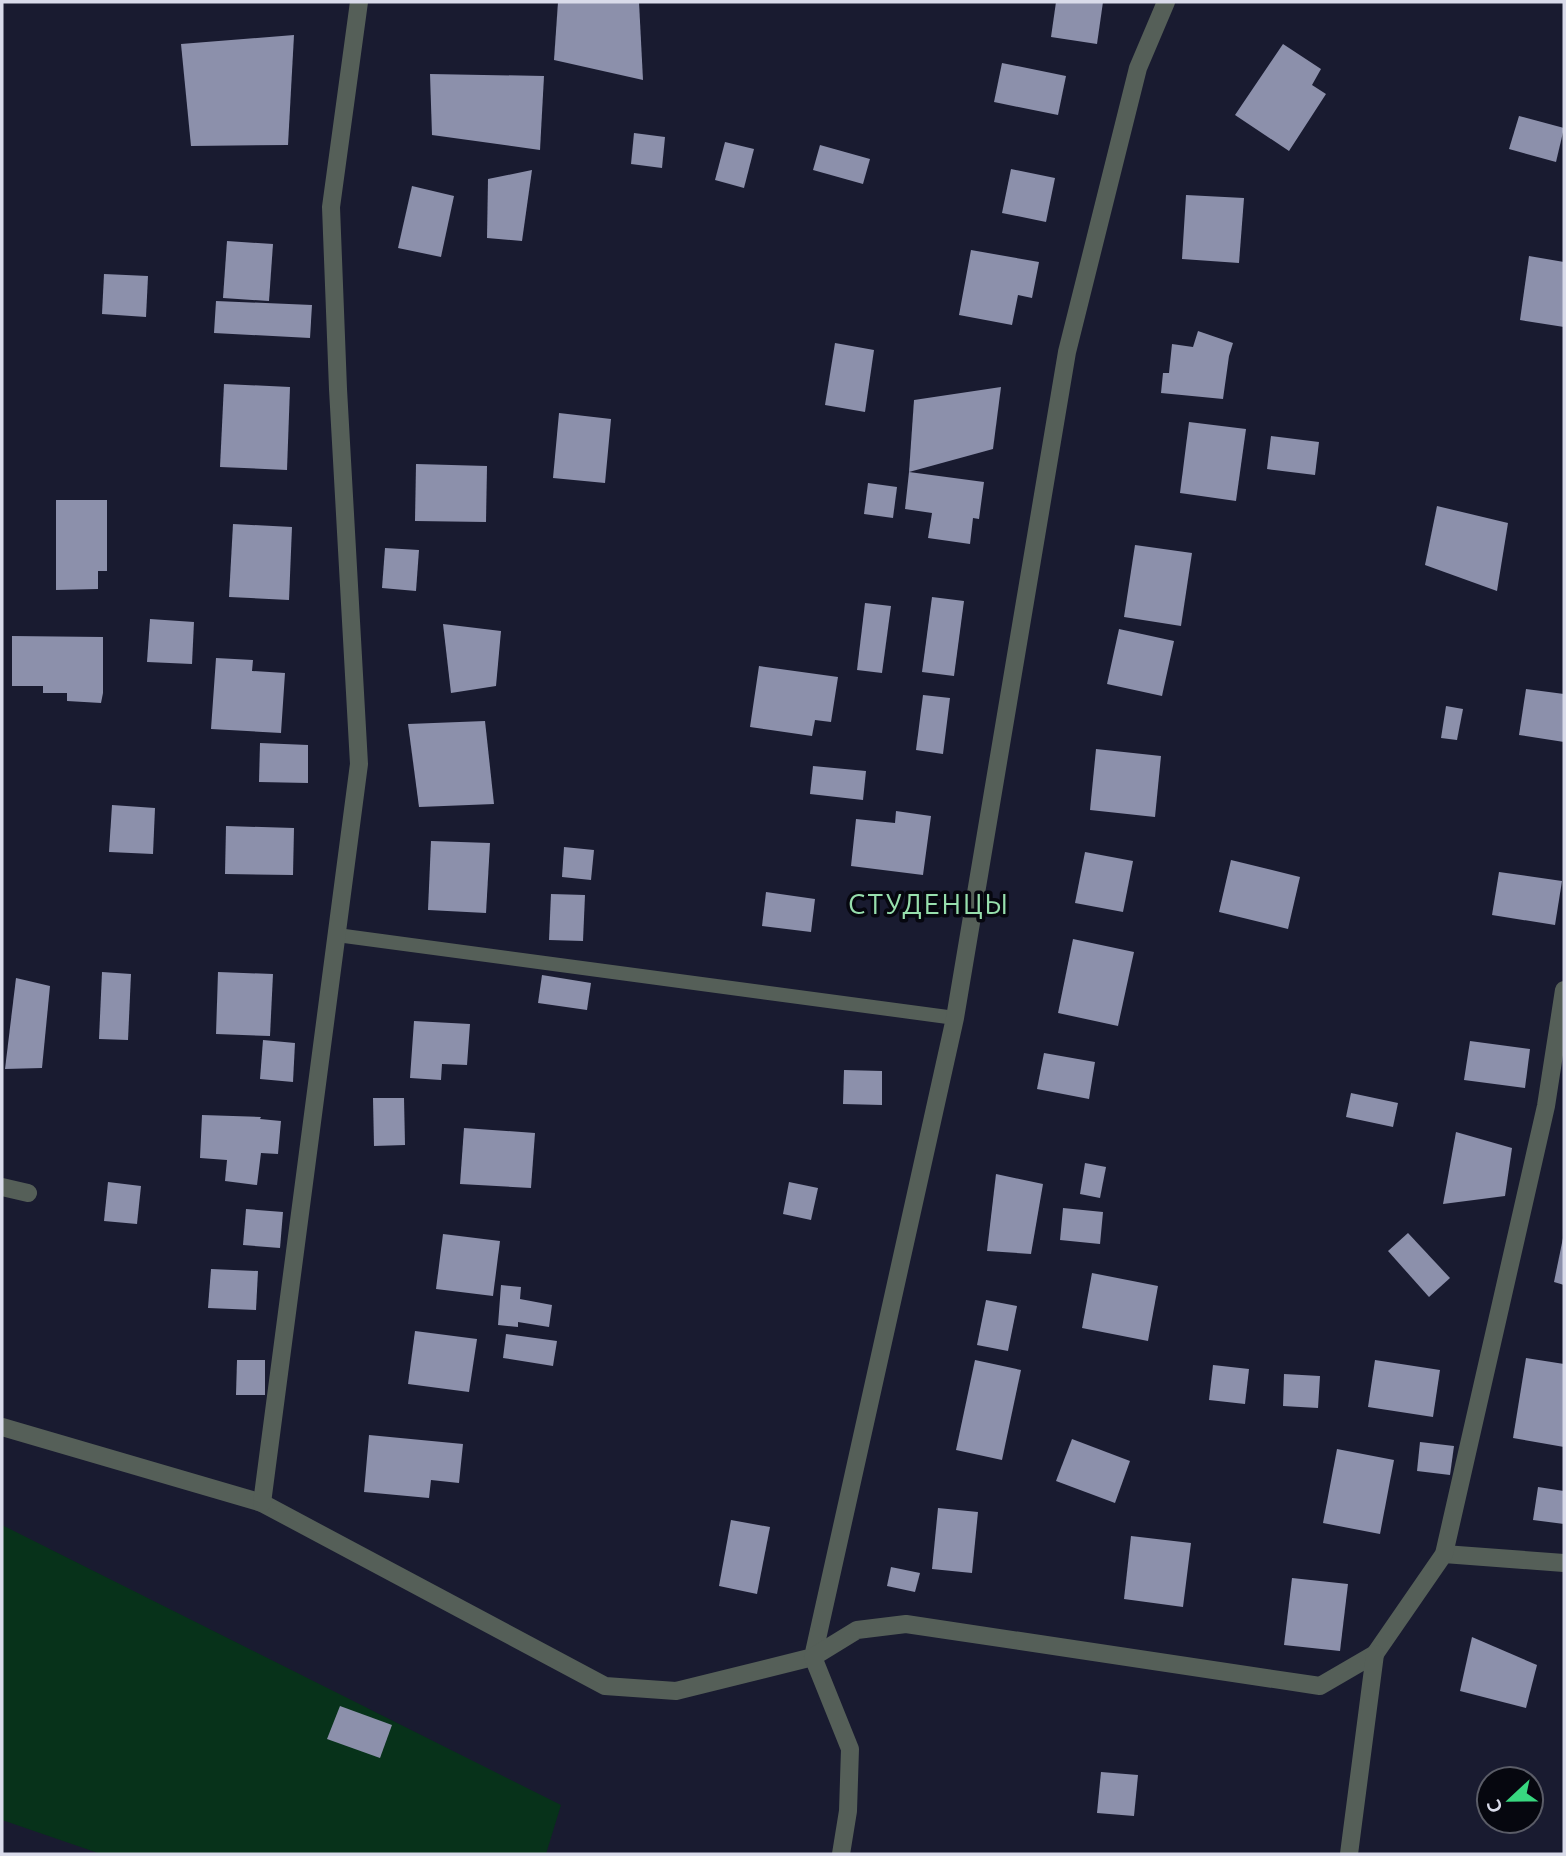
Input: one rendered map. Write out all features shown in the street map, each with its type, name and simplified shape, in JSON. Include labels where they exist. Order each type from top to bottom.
[{"type":"street","points":[[262,1503],[359,764],[338,389],[331,207],[359,2]]},
{"type":"street","points":[[841,1854],[848,1811],[850,1749],[813,1657],[955,1018],[1067,352],[1138,68],[1166,2]]},
{"type":"street","points":[[2,1427],[262,1503],[605,1686],[676,1691],[813,1657],[857,1630],[906,1624],[1320,1686],[1375,1654],[1444,1554],[1546,1106],[1564,990]]},
{"type":"street","points":[[2,1187],[28,1193]]},
{"type":"street","points":[[1444,1554],[1564,1563]]},
{"type":"street","points":[[1349,1854],[1375,1654]]},
{"type":"lane","points":[[337,934],[955,1018]]},
{"type":"green space","points":[[2,1525],[561,1805],[546,1854],[101,1854],[2,1820]]},
{"type":"building","points":[[558,2],[639,2],[643,80],[554,60]]},
{"type":"building","points":[[1056,2],[1103,2],[1097,44],[1051,37]]},
{"type":"building","points":[[294,35],[288,145],[191,146],[181,44]]},
{"type":"building","points":[[1283,44],[1321,69],[1312,85],[1326,94],[1289,151],[1235,115]]},
{"type":"building","points":[[1002,63],[1066,76],[1058,115],[994,102]]},
{"type":"building","points":[[430,74],[544,76],[540,150],[432,135]]},
{"type":"building","points":[[1519,116],[1564,128],[1556,162],[1509,149]]},
{"type":"building","points":[[634,133],[665,137],[662,168],[631,164]]},
{"type":"building","points":[[725,142],[754,149],[744,188],[715,180]]},
{"type":"building","points":[[820,145],[870,159],[863,184],[813,170]]},
{"type":"building","points":[[1011,169],[1055,178],[1046,222],[1002,213]]},
{"type":"building","points":[[532,170],[522,241],[487,238],[488,179]]},
{"type":"building","points":[[412,186],[454,196],[441,257],[398,248]]},
{"type":"building","points":[[1186,195],[1244,198],[1239,263],[1182,259]]},
{"type":"building","points":[[227,241],[273,244],[269,301],[223,298]]},
{"type":"building","points":[[971,250],[1039,262],[1032,298],[1018,295],[1012,325],[959,315]]},
{"type":"building","points":[[1529,256],[1564,262],[1564,327],[1520,320]]},
{"type":"building","points":[[104,274],[148,276],[146,317],[102,314]]},
{"type":"building","points":[[216,301],[312,305],[310,338],[214,333]]},
{"type":"building","points":[[1198,331],[1233,343],[1223,399],[1161,393],[1163,373],[1169,373],[1172,344],[1193,347]]},
{"type":"building","points":[[835,343],[874,350],[865,412],[825,405]]},
{"type":"building","points":[[224,384],[290,387],[287,470],[220,467]]},
{"type":"building","points":[[1001,387],[993,449],[909,472],[914,400]]},
{"type":"building","points":[[559,413],[611,419],[605,483],[553,478]]},
{"type":"building","points":[[1189,422],[1246,429],[1236,501],[1180,493]]},
{"type":"building","points":[[1271,436],[1319,442],[1315,475],[1267,469]]},
{"type":"building","points":[[416,464],[487,466],[486,522],[415,521]]},
{"type":"building","points":[[909,472],[984,482],[979,519],[973,518],[970,544],[928,538],[932,513],[905,509]]},
{"type":"building","points":[[868,483],[897,487],[893,518],[864,514]]},
{"type":"building","points":[[56,500],[107,500],[107,571],[98,571],[98,589],[56,590]]},
{"type":"building","points":[[1437,506],[1508,523],[1497,591],[1425,565]]},
{"type":"building","points":[[233,524],[292,527],[289,600],[229,597]]},
{"type":"building","points":[[1135,545],[1192,553],[1181,626],[1124,617]]},
{"type":"building","points":[[385,548],[419,550],[416,591],[382,588]]},
{"type":"building","points":[[932,597],[964,601],[954,676],[922,672]]},
{"type":"building","points":[[865,603],[891,606],[882,673],[857,670]]},
{"type":"building","points":[[150,619],[194,622],[192,664],[147,662]]},
{"type":"building","points":[[443,624],[501,631],[496,686],[451,693]]},
{"type":"building","points":[[1119,629],[1174,641],[1162,696],[1107,684]]},
{"type":"building","points":[[12,636],[103,637],[101,703],[67,701],[67,693],[43,693],[43,686],[12,686]]},
{"type":"building","points":[[216,658],[253,660],[252,671],[285,673],[281,733],[211,729]]},
{"type":"building","points":[[759,666],[838,677],[831,722],[815,720],[812,736],[750,727]]},
{"type":"building","points":[[1526,689],[1564,694],[1564,742],[1519,735]]},
{"type":"building","points":[[923,695],[950,698],[943,754],[916,750]]},
{"type":"building","points":[[1446,706],[1463,709],[1457,740],[1441,738]]},
{"type":"building","points":[[485,721],[494,804],[419,807],[408,724]]},
{"type":"building","points":[[260,743],[308,745],[308,783],[259,782]]},
{"type":"building","points":[[1096,749],[1161,756],[1155,817],[1090,810]]},
{"type":"building","points":[[813,766],[866,771],[863,800],[810,794]]},
{"type":"building","points":[[112,805],[155,808],[153,854],[109,852]]},
{"type":"building","points":[[896,811],[931,816],[923,875],[851,866],[856,819],[895,823]]},
{"type":"building","points":[[226,826],[294,828],[293,875],[225,874]]},
{"type":"building","points":[[431,841],[490,843],[486,913],[428,910]]},
{"type":"building","points":[[564,847],[594,850],[591,880],[562,877]]},
{"type":"building","points":[[1085,852],[1133,861],[1123,912],[1075,903]]},
{"type":"building","points":[[1231,860],[1300,877],[1288,929],[1219,912]]},
{"type":"building","points":[[1499,872],[1562,881],[1555,925],[1492,915]]},
{"type":"building","points":[[766,892],[815,899],[811,932],[762,926]]},
{"type":"building","points":[[551,894],[585,895],[583,941],[549,940]]},
{"type":"building","points":[[1073,939],[1134,952],[1118,1026],[1058,1013]]},
{"type":"building","points":[[102,972],[131,974],[128,1040],[99,1039]]},
{"type":"building","points":[[218,972],[273,974],[270,1036],[216,1034]]},
{"type":"building","points":[[542,975],[591,983],[587,1010],[538,1003]]},
{"type":"building","points":[[16,978],[50,986],[42,1068],[5,1069]]},
{"type":"building","points":[[414,1021],[470,1024],[467,1065],[442,1064],[441,1080],[410,1078]]},
{"type":"building","points":[[263,1040],[295,1043],[293,1082],[260,1079]]},
{"type":"building","points":[[1470,1041],[1530,1049],[1525,1088],[1464,1080]]},
{"type":"building","points":[[1044,1053],[1095,1062],[1089,1099],[1037,1089]]},
{"type":"building","points":[[844,1070],[882,1071],[882,1105],[843,1104]]},
{"type":"building","points":[[1351,1093],[1398,1103],[1393,1127],[1346,1117]]},
{"type":"building","points":[[373,1098],[404,1098],[405,1145],[374,1146]]},
{"type":"building","points":[[202,1115],[261,1117],[260,1119],[281,1121],[278,1154],[261,1153],[257,1185],[225,1181],[227,1160],[200,1158]]},
{"type":"building","points":[[464,1128],[535,1133],[531,1188],[460,1184]]},
{"type":"building","points":[[1456,1132],[1512,1148],[1505,1196],[1443,1204]]},
{"type":"building","points":[[1085,1163],[1106,1167],[1100,1198],[1080,1194]]},
{"type":"building","points":[[996,1174],[1043,1184],[1031,1254],[987,1251]]},
{"type":"building","points":[[108,1182],[141,1186],[137,1224],[104,1221]]},
{"type":"building","points":[[789,1182],[818,1188],[811,1220],[783,1214]]},
{"type":"building","points":[[1063,1208],[1103,1212],[1100,1244],[1060,1240]]},
{"type":"building","points":[[246,1209],[283,1212],[280,1248],[243,1245]]},
{"type":"building","points":[[1408,1233],[1450,1278],[1429,1297],[1388,1251]]},
{"type":"building","points":[[443,1234],[500,1241],[493,1296],[436,1289]]},
{"type":"building","points":[[1564,1238],[1564,1285],[1554,1282]]},
{"type":"building","points":[[211,1269],[258,1271],[256,1310],[208,1308]]},
{"type":"building","points":[[1092,1273],[1158,1286],[1148,1341],[1082,1328]]},
{"type":"building","points":[[501,1285],[521,1287],[520,1299],[552,1305],[549,1327],[518,1322],[518,1327],[498,1325]]},
{"type":"building","points":[[986,1300],[1017,1306],[1008,1351],[977,1345]]},
{"type":"building","points":[[415,1331],[477,1339],[469,1392],[408,1384]]},
{"type":"building","points":[[506,1334],[557,1341],[553,1366],[503,1358]]},
{"type":"building","points":[[1526,1358],[1564,1364],[1564,1447],[1513,1438]]},
{"type":"building","points":[[237,1360],[265,1360],[265,1395],[236,1395]]},
{"type":"building","points":[[975,1360],[1021,1370],[1002,1460],[956,1450]]},
{"type":"building","points":[[1375,1360],[1440,1370],[1433,1417],[1368,1407]]},
{"type":"building","points":[[1213,1365],[1249,1369],[1245,1404],[1209,1400]]},
{"type":"building","points":[[1284,1374],[1320,1376],[1318,1408],[1283,1406]]},
{"type":"building","points":[[369,1435],[463,1444],[459,1483],[431,1480],[429,1498],[364,1492]]},
{"type":"building","points":[[1072,1439],[1130,1461],[1115,1503],[1056,1481]]},
{"type":"building","points":[[1420,1442],[1454,1446],[1450,1475],[1417,1471]]},
{"type":"building","points":[[1337,1449],[1394,1460],[1380,1534],[1323,1523]]},
{"type":"building","points":[[1538,1487],[1564,1491],[1564,1524],[1533,1520]]},
{"type":"building","points":[[938,1508],[978,1512],[972,1573],[932,1569]]},
{"type":"building","points":[[731,1520],[770,1527],[757,1594],[719,1586]]},
{"type":"building","points":[[1131,1536],[1191,1543],[1183,1607],[1124,1599]]},
{"type":"building","points":[[891,1567],[920,1573],[915,1592],[887,1586]]},
{"type":"building","points":[[1292,1578],[1348,1584],[1340,1651],[1284,1645]]},
{"type":"building","points":[[1472,1637],[1537,1665],[1526,1708],[1460,1691]]},
{"type":"building","points":[[340,1706],[392,1725],[380,1758],[327,1739]]},
{"type":"building","points":[[1101,1772],[1138,1775],[1134,1816],[1097,1813]]},
{"type":"district","name":"СТУДЕНЦЫ","points":[[929,904]]}]
